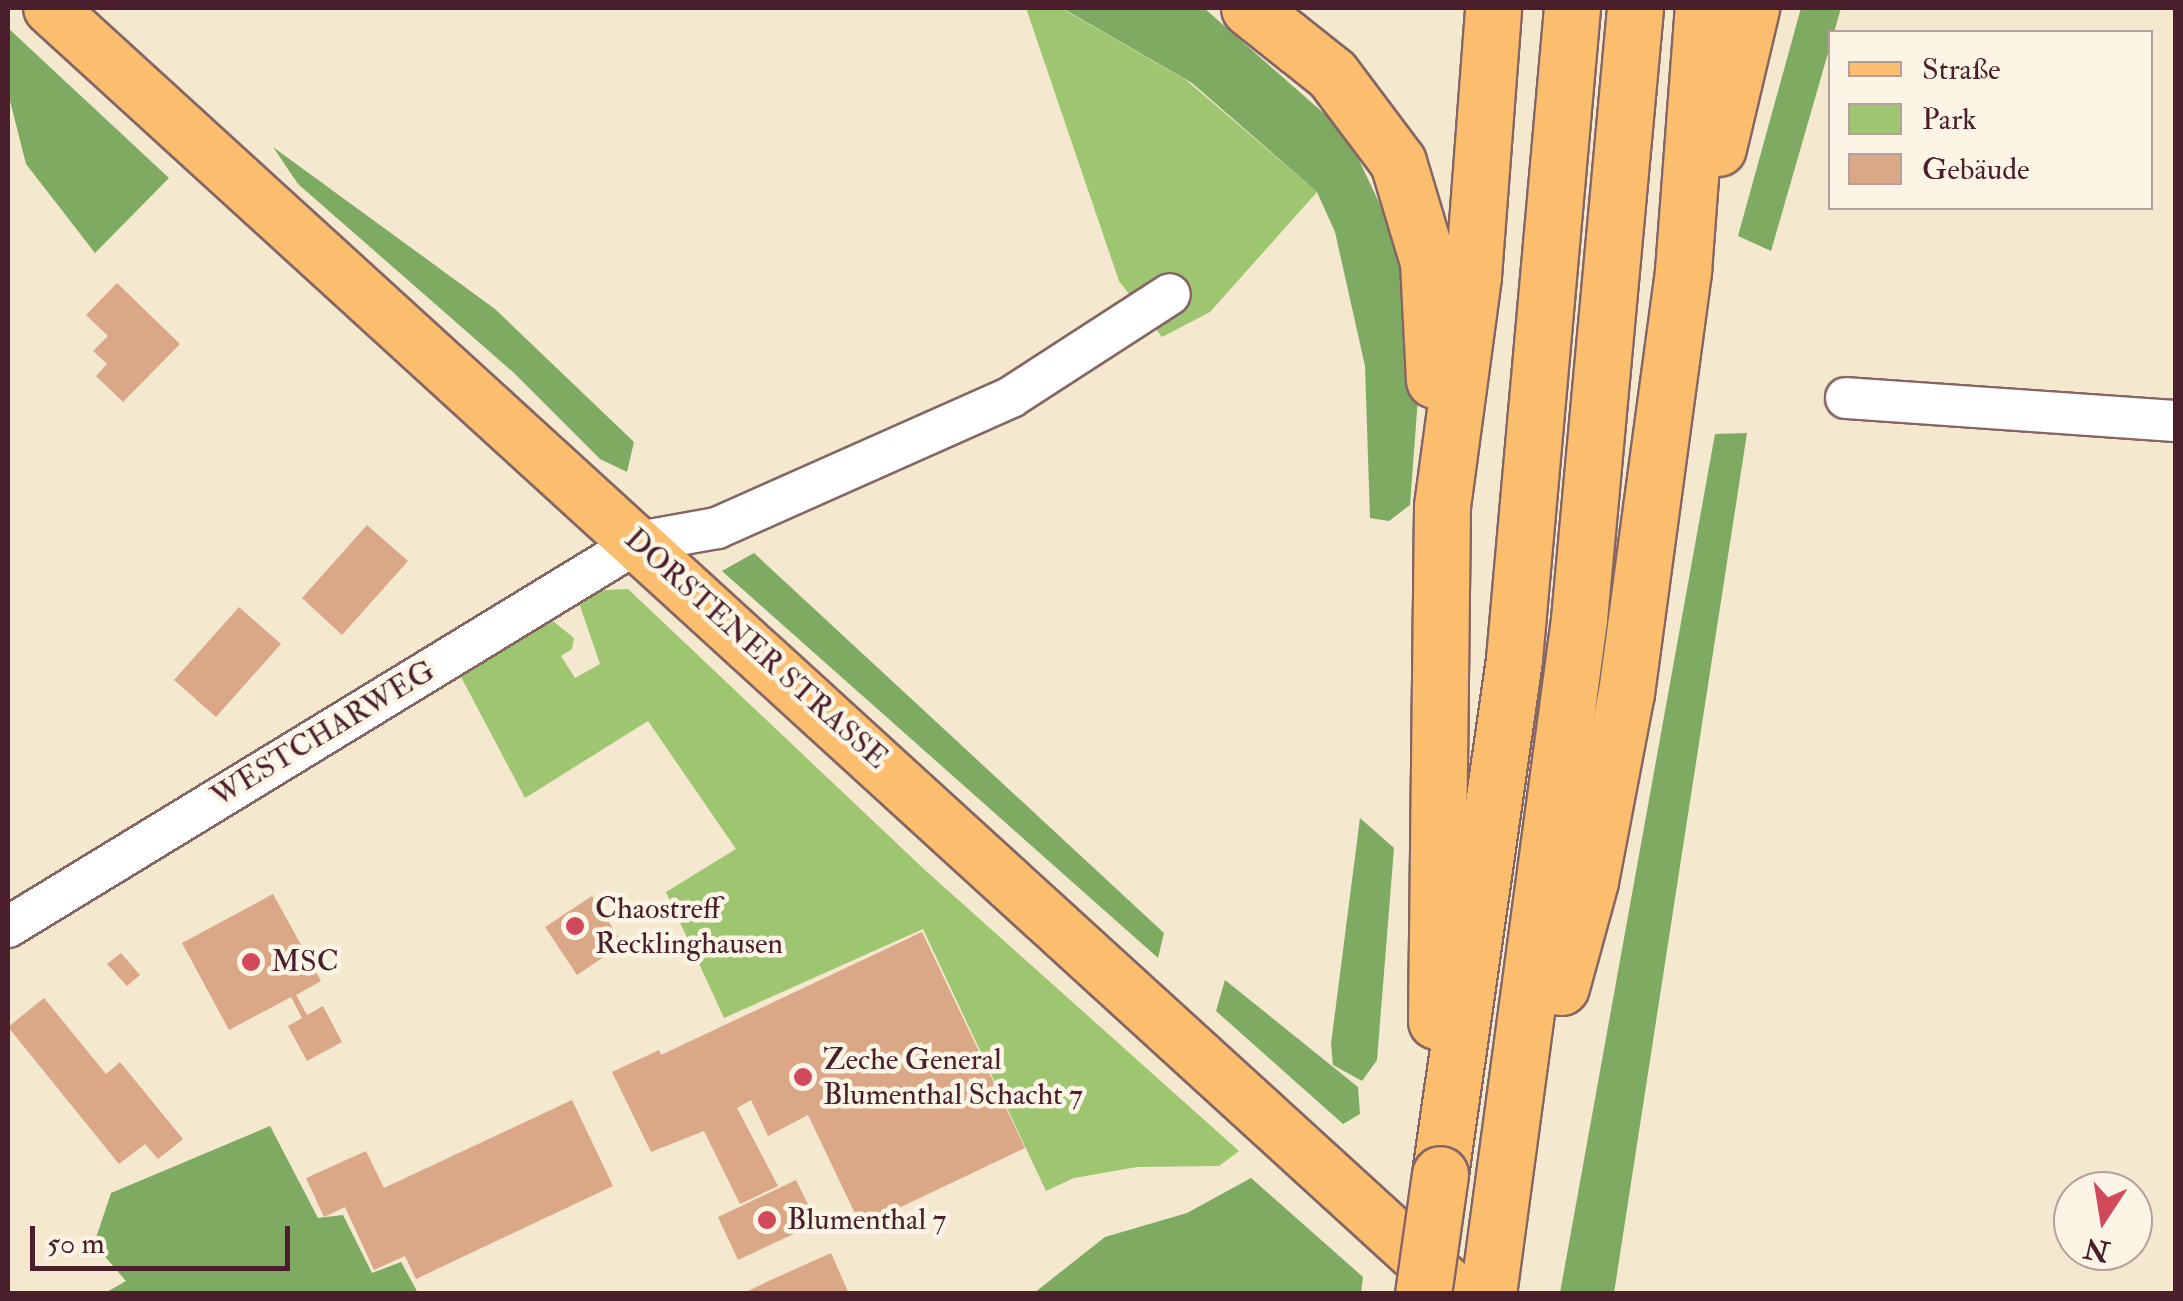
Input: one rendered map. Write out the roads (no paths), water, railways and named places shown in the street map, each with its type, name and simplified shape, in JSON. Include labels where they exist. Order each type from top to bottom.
[{"type":"highway","points":[[1249,8],[1332,74],[1398,162],[1428,262],[1434,370],[1429,458],[1442,506]]},
{"type":"highway","points":[[1440,1174],[1433,888],[1442,506],[1472,276],[1493,8]]},
{"type":"highway","points":[[1424,1294],[1514,659],[1572,8]]},
{"type":"highway","points":[[1488,1294],[1579,620],[1636,8]]},
{"type":"highway","points":[[1501,1206],[1594,862],[1626,692],[1683,271],[1703,8]]},
{"type":"highway","points":[[1683,271],[1751,8]]},
{"type":"main road","name":"DORSTENER STRASSE","points":[[50,8],[1459,1294]]},
{"type":"street","points":[[639,542],[717,528],[1011,397],[1170,294]]},
{"type":"street","points":[[1846,398],[2176,421]]},
{"type":"street","name":"WESTCHARWEG","points":[[8,926],[639,542]]},
{"type":"place","name":"Chaostreff Recklinghausen","points":[[575,926]]},
{"type":"place","name":"MSC","points":[[251,962]]},
{"type":"place","name":"Zeche General Blumenthal Schacht 7","points":[[803,1077]]},
{"type":"place","name":"Blumenthal 7","points":[[767,1220]]}]
